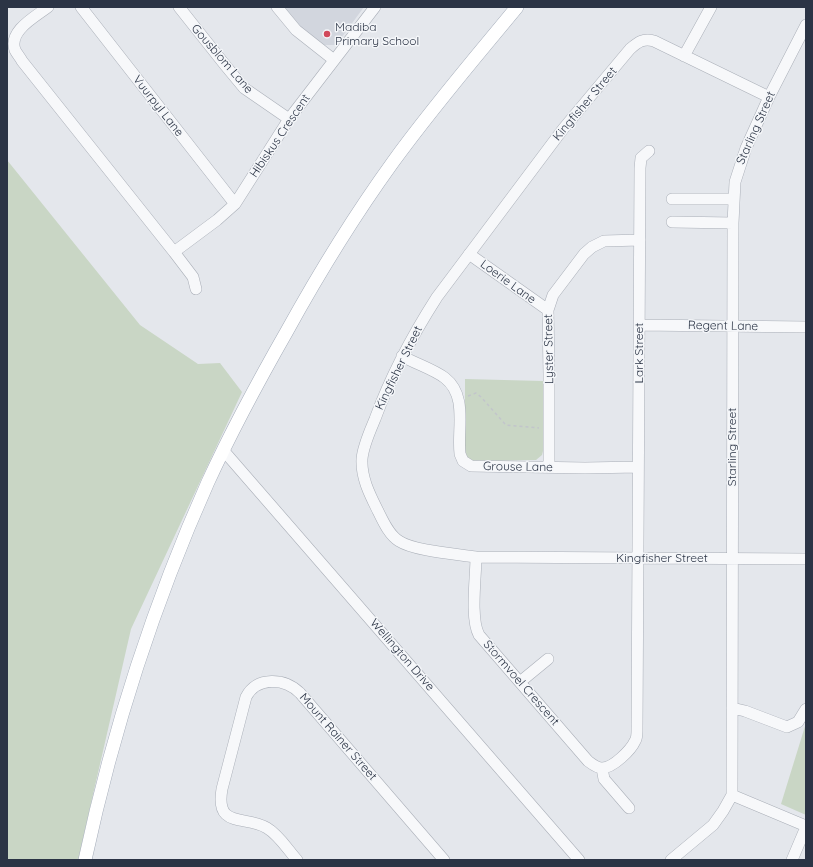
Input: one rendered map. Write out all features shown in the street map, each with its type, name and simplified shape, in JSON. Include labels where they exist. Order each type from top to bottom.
[{"type":"main road","points":[[85,860],[112,750],[138,665],[165,587],[186,533],[223,450],[250,395],[326,262],[363,205],[428,115],[517,7]]},
{"type":"street","points":[[48,7],[22,27],[15,36],[14,41],[16,50],[22,61],[193,277],[196,290]]},
{"type":"street","name":"Vuurpyl Lane","points":[[81,7],[235,204]]},
{"type":"street","name":"Gousblom Lane","points":[[179,7],[224,65],[244,88],[290,119]]},
{"type":"street","points":[[277,7],[296,30],[334,60]]},
{"type":"street","name":"Hibiskus Crescent","points":[[174,252],[217,220],[235,204],[290,119],[375,7]]},
{"type":"street","points":[[684,56],[711,7]]},
{"type":"street","name":"Starling Street","points":[[671,860],[713,825],[723,812],[732,795],[732,223],[735,182],[746,148],[769,97],[806,25]]},
{"type":"street","name":"Kingfisher Street","points":[[769,97],[649,39],[640,41],[630,49],[563,129],[437,297],[418,326],[387,386],[365,446],[362,459],[363,473],[367,490],[391,533],[400,542],[428,550],[476,557],[806,559]]},
{"type":"street","name":"Lark Street","points":[[638,558],[640,163],[641,158],[649,151]]},
{"type":"street","points":[[672,198],[734,199]]},
{"type":"street","points":[[672,222],[732,223]]},
{"type":"street","name":"Lyster Street","points":[[549,467],[548,310],[553,295],[584,254],[592,246],[604,241],[640,240]]},
{"type":"street","name":"Loerie Lane","points":[[469,254],[548,310]]},
{"type":"street","name":"Regent Lane","points":[[639,325],[806,327]]},
{"type":"street","name":"Grouse Lane","points":[[402,356],[445,378],[454,386],[458,394],[459,403],[460,454],[463,461],[471,466],[638,467]]},
{"type":"street","name":"Wellington Drive","points":[[223,450],[580,860]]},
{"type":"street","name":"Stormvoel Crescent","points":[[476,557],[475,615],[476,628],[482,639],[588,761],[602,768]]},
{"type":"street","points":[[629,808],[607,783],[602,768],[612,765],[630,749],[636,739],[638,690],[638,558]]},
{"type":"street","points":[[520,682],[548,659]]},
{"type":"street","name":"Mount Rainer Street","points":[[296,860],[267,828],[231,817],[223,810],[220,804],[222,789],[246,697],[253,687],[266,682],[275,681],[289,684],[300,693],[444,860]]},
{"type":"street","points":[[732,708],[745,711],[787,727],[798,722],[806,709]]},
{"type":"street","points":[[732,795],[806,826],[792,860]]},
{"type":"path","points":[[465,397],[476,394],[481,397],[508,426],[549,428]]},
{"type":"shaded area","name":"Madiba Primary School","points":[[284,7],[364,7],[336,45],[324,45],[296,23]]},
{"type":"green space","points":[[7,160],[140,325],[198,364],[220,363],[242,392],[131,629],[78,860],[7,860]]},
{"type":"green space","points":[[465,379],[543,381],[542,455],[536,460],[473,461],[468,458],[465,454]]},
{"type":"green space","points":[[806,723],[806,815],[781,804]]},
{"type":"place","name":"Madiba Primary School","points":[[327,34]]}]
